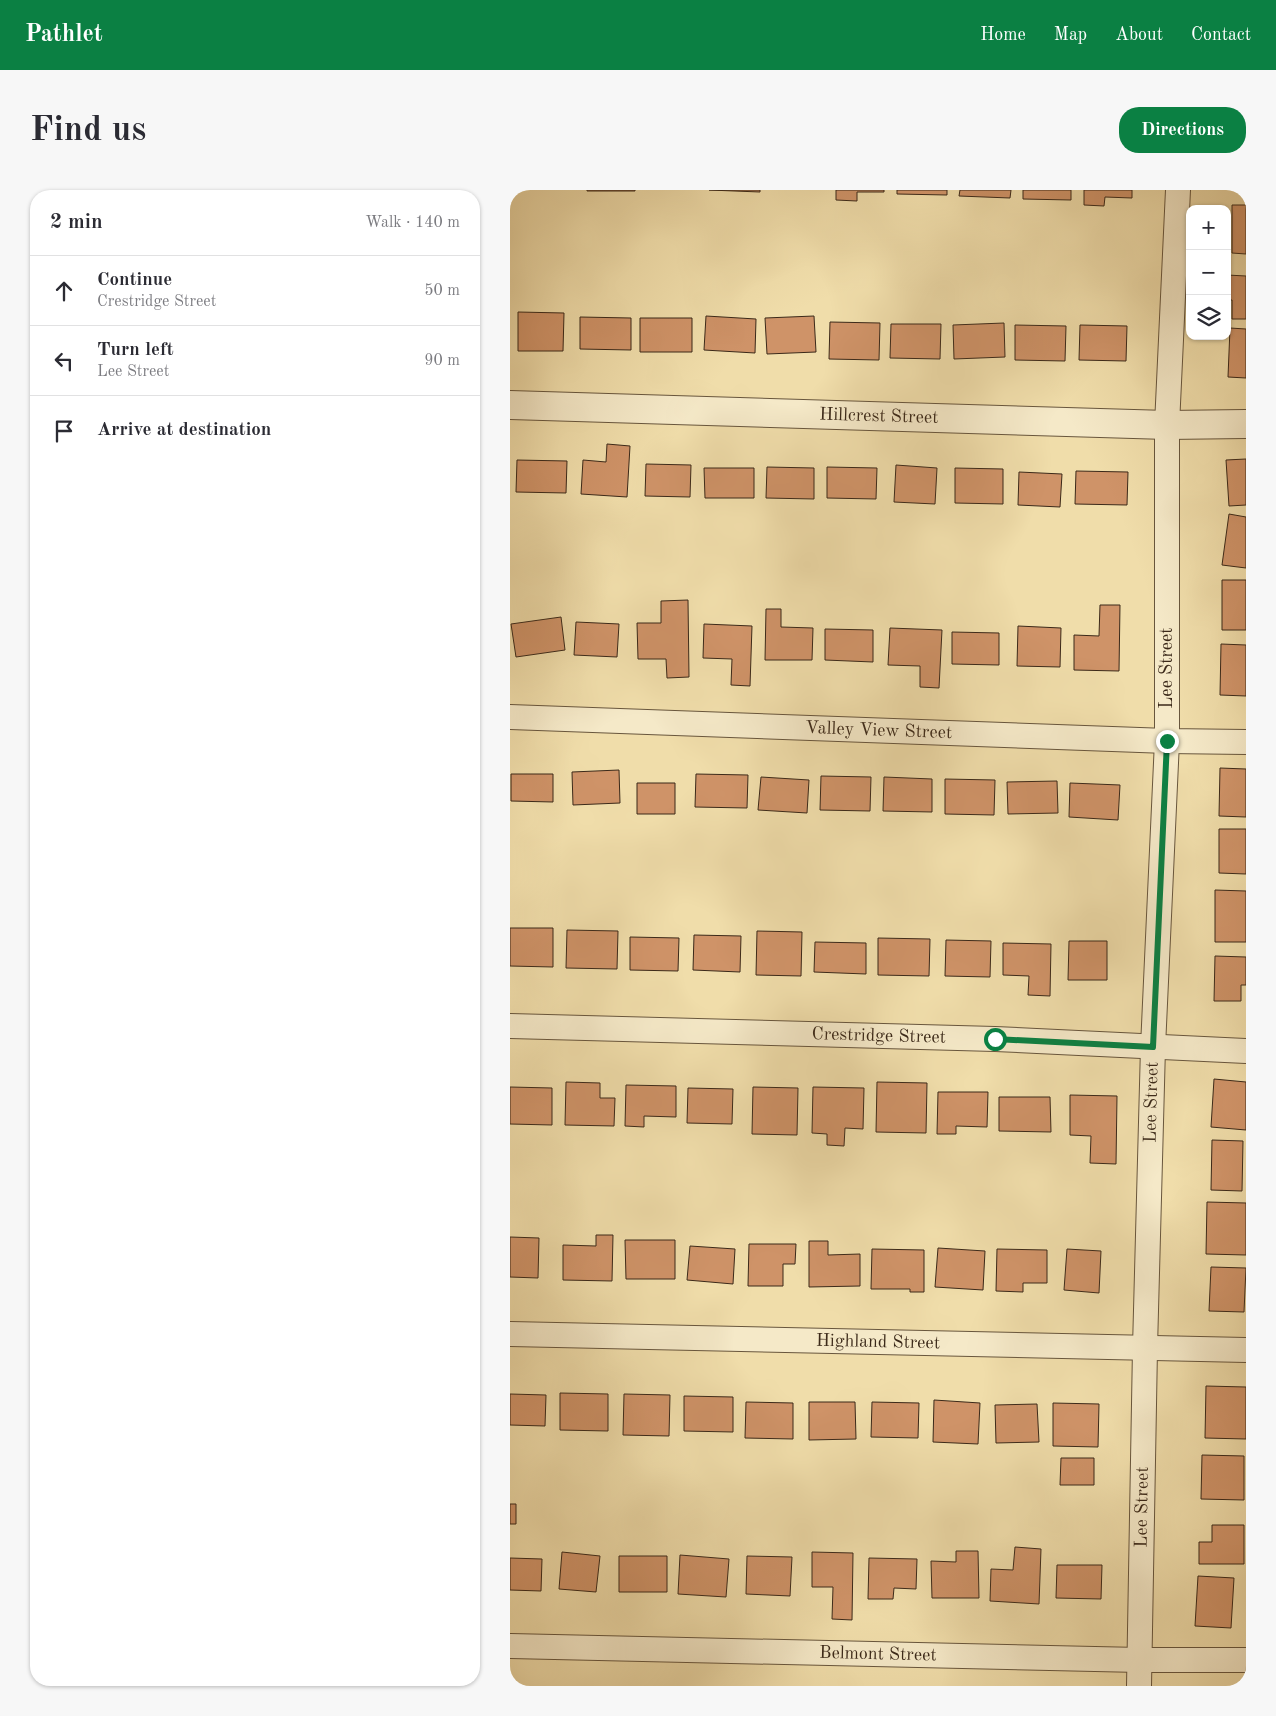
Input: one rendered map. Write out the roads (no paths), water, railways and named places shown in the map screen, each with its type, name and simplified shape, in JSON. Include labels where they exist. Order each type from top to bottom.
[{"type":"street","name":"Lee Street","points":[[1139,1686],[1153,1047],[1167,741],[1167,425],[1178,190]]},
{"type":"street","name":"Hillcrest Street","points":[[510,405],[1167,425],[1246,424]]},
{"type":"street","name":"Valley View Street","points":[[510,717],[1167,741],[1246,742]]},
{"type":"street","name":"Crestridge Street","points":[[510,1026],[995,1039],[1246,1050]]},
{"type":"street","name":"Highland Street","points":[[510,1334],[1246,1350]]},
{"type":"street","name":"Belmont Street","points":[[510,1646],[1140,1660],[1246,1660]]}]
